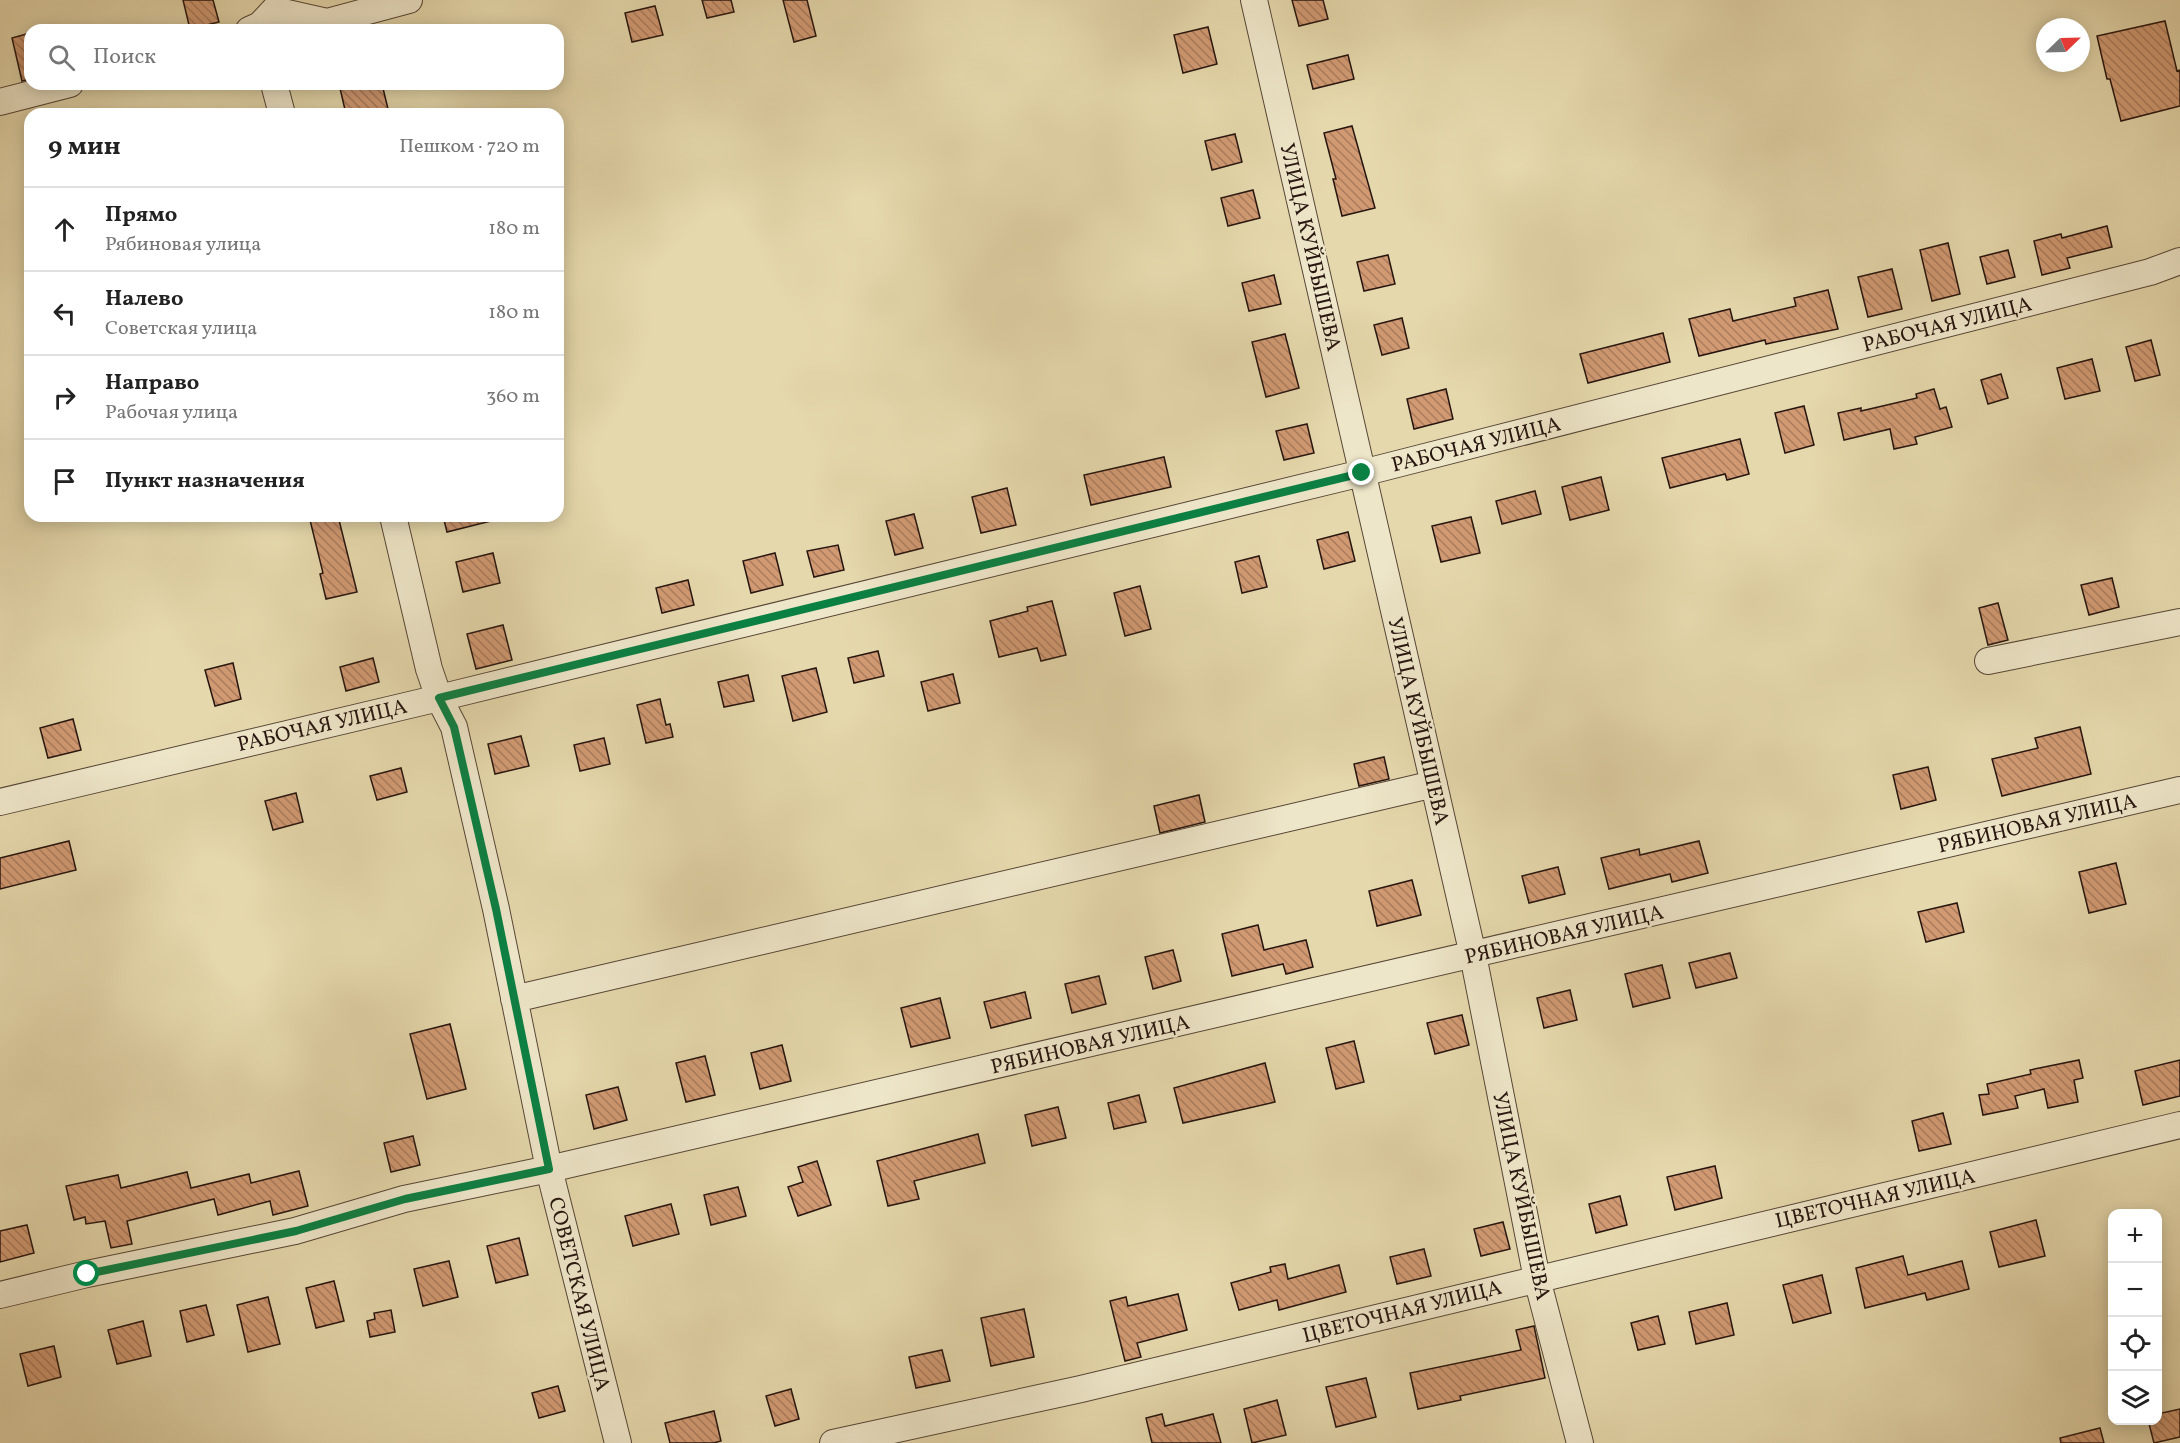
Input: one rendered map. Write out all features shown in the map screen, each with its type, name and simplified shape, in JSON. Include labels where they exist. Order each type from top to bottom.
[{"type":"street","points":[[253,0],[256,24]]},
{"type":"street","points":[[261,24],[274,10],[327,22],[409,0]]},
{"type":"street","name":"УЛИЦА КУЙБЫШЕВА","points":[[1254,0],[1473,955],[1537,1279],[1580,1443]]},
{"type":"street","points":[[0,102],[47,90]]},
{"type":"street","points":[[276,90],[280,108]]},
{"type":"street","name":"РАБОЧАЯ УЛИЦА","points":[[0,802],[439,698],[1362,473],[2139,275],[2180,261]]},
{"type":"street","name":"СОВЕТСКАЯ УЛИЦА","points":[[394,522],[429,669],[439,698],[454,727],[549,1169],[618,1443]]},
{"type":"street","points":[[1988,661],[2180,622]]},
{"type":"street","points":[[514,999],[1434,784]]},
{"type":"street","name":"РЯБИНОВАЯ УЛИЦА","points":[[0,1294],[296,1231],[405,1199],[549,1169],[2180,790]]},
{"type":"street","name":"ЦВЕТОЧНАЯ УЛИЦА","points":[[833,1443],[1081,1389],[2180,1125]]},
{"type":"building","points":[[183,0],[213,0],[219,22],[189,24]]},
{"type":"building","points":[[702,0],[731,0],[734,12],[707,18]]},
{"type":"building","points":[[783,0],[807,0],[816,36],[794,42]]},
{"type":"building","points":[[1292,0],[1323,0],[1328,19],[1299,26]]},
{"type":"building","points":[[655,6],[663,35],[632,42],[625,13]]},
{"type":"building","points":[[2165,21],[2177,71],[2180,70],[2180,106],[2121,121],[2110,79],[2107,79],[2097,36]]},
{"type":"building","points":[[1208,27],[1217,64],[1183,73],[1174,35]]},
{"type":"building","points":[[24,35],[24,80],[22,81],[12,38]]},
{"type":"building","points":[[1348,55],[1354,79],[1313,89],[1307,65]]},
{"type":"building","points":[[340,90],[383,90],[388,108],[345,108]]},
{"type":"building","points":[[1352,126],[1375,208],[1342,216],[1333,179],[1336,179],[1324,133]]},
{"type":"building","points":[[1235,134],[1242,162],[1212,170],[1205,141]]},
{"type":"building","points":[[1253,190],[1260,218],[1228,226],[1221,198]]},
{"type":"building","points":[[2107,226],[2112,247],[2067,258],[2070,268],[2042,275],[2034,241],[2061,234],[2062,238]]},
{"type":"building","points":[[1948,243],[1960,294],[1932,301],[1920,250]]},
{"type":"building","points":[[2008,250],[2015,277],[1987,284],[1980,257]]},
{"type":"building","points":[[1388,255],[1395,284],[1364,291],[1357,262]]},
{"type":"building","points":[[1892,269],[1902,309],[1868,317],[1858,277]]},
{"type":"building","points":[[1274,275],[1281,304],[1249,311],[1242,283]]},
{"type":"building","points":[[1828,290],[1838,329],[1766,344],[1765,340],[1699,356],[1689,319],[1730,309],[1733,321],[1796,306],[1794,298]]},
{"type":"building","points":[[1402,318],[1409,348],[1382,355],[1374,325]]},
{"type":"building","points":[[1663,333],[1670,362],[1588,383],[1580,354]]},
{"type":"building","points":[[1285,334],[1299,388],[1266,397],[1252,342]]},
{"type":"building","points":[[2151,340],[2160,375],[2135,381],[2126,347]]},
{"type":"building","points":[[2092,359],[2100,391],[2065,399],[2057,368]]},
{"type":"building","points":[[2001,374],[2008,398],[1988,404],[1981,380]]},
{"type":"building","points":[[1446,389],[1453,419],[1414,429],[1407,399]]},
{"type":"building","points":[[1934,389],[1940,409],[1946,407],[1952,427],[1915,437],[1917,444],[1894,449],[1890,429],[1844,440],[1838,413],[1861,408],[1861,411],[1917,398],[1916,394]]},
{"type":"building","points":[[1804,406],[1814,445],[1785,453],[1775,413]]},
{"type":"building","points":[[1307,424],[1314,453],[1284,460],[1276,431]]},
{"type":"building","points":[[1740,439],[1749,474],[1727,480],[1725,474],[1670,488],[1662,458]]},
{"type":"building","points":[[1164,457],[1171,487],[1091,505],[1084,475]]},
{"type":"building","points":[[1601,477],[1609,510],[1570,520],[1562,487]]},
{"type":"building","points":[[1007,488],[1016,525],[981,533],[972,497]]},
{"type":"building","points":[[1535,491],[1541,514],[1502,524],[1496,501]]},
{"type":"building","points":[[914,514],[923,548],[895,555],[886,521]]},
{"type":"building","points":[[1471,517],[1480,553],[1441,562],[1432,526]]},
{"type":"building","points":[[310,522],[340,522],[357,592],[326,599],[320,574],[323,573]]},
{"type":"building","points":[[444,522],[487,522],[447,532]]},
{"type":"building","points":[[1348,532],[1355,561],[1324,569],[1317,540]]},
{"type":"building","points":[[838,545],[844,570],[814,577],[807,551]]},
{"type":"building","points":[[493,553],[500,583],[463,592],[456,562]]},
{"type":"building","points":[[775,553],[783,585],[751,593],[743,561]]},
{"type":"building","points":[[1259,556],[1267,587],[1242,593],[1235,562]]},
{"type":"building","points":[[2112,578],[2119,607],[2089,615],[2081,585]]},
{"type":"building","points":[[688,580],[694,605],[662,613],[656,588]]},
{"type":"building","points":[[1140,586],[1151,629],[1125,636],[1114,593]]},
{"type":"building","points":[[1052,601],[1066,655],[1041,661],[1037,648],[999,657],[990,621],[1028,611],[1027,607]]},
{"type":"building","points":[[1998,603],[2008,640],[1988,645],[1979,608]]},
{"type":"building","points":[[503,625],[512,660],[476,669],[467,634]]},
{"type":"building","points":[[878,651],[884,676],[854,683],[848,658]]},
{"type":"building","points":[[373,658],[379,682],[346,691],[340,667]]},
{"type":"building","points":[[233,663],[241,699],[215,706],[205,670]]},
{"type":"building","points":[[816,668],[827,712],[793,721],[782,676]]},
{"type":"building","points":[[953,674],[960,703],[928,711],[921,682]]},
{"type":"building","points":[[748,675],[754,701],[724,707],[718,682]]},
{"type":"building","points":[[660,699],[666,725],[670,724],[673,737],[646,743],[637,705]]},
{"type":"building","points":[[73,719],[81,750],[48,758],[40,728]]},
{"type":"building","points":[[2080,727],[2091,774],[2002,796],[1992,759],[2038,748],[2035,738]]},
{"type":"building","points":[[521,736],[529,766],[495,774],[488,744]]},
{"type":"building","points":[[604,738],[610,764],[580,771],[574,745]]},
{"type":"building","points":[[1384,757],[1389,779],[1359,786],[1354,764]]},
{"type":"building","points":[[1928,767],[1936,800],[1901,809],[1893,775]]},
{"type":"building","points":[[401,768],[407,792],[377,800],[370,776]]},
{"type":"building","points":[[296,793],[303,822],[273,830],[265,801]]},
{"type":"building","points":[[1199,795],[1205,822],[1160,833],[1154,806]]},
{"type":"building","points":[[69,841],[76,870],[0,889],[0,858]]},
{"type":"building","points":[[1699,841],[1708,873],[1672,882],[1670,874],[1609,889],[1601,858],[1639,849],[1640,855]]},
{"type":"building","points":[[2116,863],[2126,904],[2089,913],[2079,872]]},
{"type":"building","points":[[1558,867],[1565,894],[1529,903],[1522,876]]},
{"type":"building","points":[[1412,880],[1421,915],[1377,926],[1369,891]]},
{"type":"building","points":[[1957,903],[1964,932],[1926,942],[1918,912]]},
{"type":"building","points":[[1258,925],[1264,950],[1306,940],[1313,967],[1286,974],[1283,964],[1232,976],[1222,934]]},
{"type":"building","points":[[1173,950],[1181,981],[1153,989],[1145,957]]},
{"type":"building","points":[[1730,953],[1737,978],[1696,988],[1689,963]]},
{"type":"building","points":[[1662,965],[1670,998],[1633,1007],[1625,974]]},
{"type":"building","points":[[1099,976],[1106,1004],[1072,1013],[1065,984]]},
{"type":"building","points":[[1570,990],[1577,1020],[1544,1028],[1537,998]]},
{"type":"building","points":[[1025,992],[1031,1018],[991,1028],[984,1002]]},
{"type":"building","points":[[940,998],[950,1038],[911,1047],[901,1008]]},
{"type":"building","points":[[1462,1015],[1469,1045],[1435,1054],[1427,1023]]},
{"type":"building","points":[[450,1024],[466,1089],[427,1099],[410,1034]]},
{"type":"building","points":[[1354,1041],[1364,1082],[1336,1089],[1326,1048]]},
{"type":"building","points":[[782,1045],[791,1081],[760,1089],[751,1053]]},
{"type":"building","points":[[705,1056],[715,1095],[686,1102],[676,1063]]},
{"type":"building","points":[[2079,1060],[2083,1078],[2074,1080],[2078,1102],[2048,1108],[2044,1089],[2015,1096],[2018,1108],[1983,1115],[1979,1095],[1989,1094],[1987,1084],[2031,1074],[2030,1070]]},
{"type":"building","points":[[2180,1060],[2180,1096],[2143,1105],[2135,1071]]},
{"type":"building","points":[[1265,1063],[1275,1102],[1183,1123],[1174,1088]]},
{"type":"building","points":[[618,1087],[627,1120],[594,1129],[586,1095]]},
{"type":"building","points":[[1139,1095],[1146,1122],[1114,1129],[1108,1103]]},
{"type":"building","points":[[1058,1107],[1066,1138],[1032,1146],[1025,1115]]},
{"type":"building","points":[[1943,1113],[1951,1144],[1919,1151],[1912,1121]]},
{"type":"building","points":[[978,1134],[985,1163],[914,1181],[919,1199],[888,1206],[877,1161]]},
{"type":"building","points":[[413,1136],[420,1165],[391,1172],[384,1143]]},
{"type":"building","points":[[817,1161],[831,1205],[798,1216],[788,1187],[803,1182],[798,1167]]},
{"type":"building","points":[[1715,1166],[1722,1198],[1675,1210],[1667,1177]]},
{"type":"building","points":[[299,1171],[308,1206],[273,1215],[270,1201],[218,1215],[214,1199],[127,1221],[132,1244],[111,1248],[105,1221],[86,1224],[85,1217],[74,1220],[66,1186],[118,1175],[121,1188],[187,1172],[191,1188],[249,1174],[251,1183]]},
{"type":"building","points":[[738,1187],[746,1216],[711,1225],[704,1195]]},
{"type":"building","points":[[1620,1196],[1627,1225],[1596,1233],[1589,1204]]},
{"type":"building","points":[[671,1204],[679,1234],[633,1246],[625,1216]]},
{"type":"building","points":[[2036,1220],[2045,1256],[1999,1267],[1990,1232]]},
{"type":"building","points":[[1503,1222],[1510,1249],[1481,1256],[1474,1229]]},
{"type":"building","points":[[27,1225],[34,1253],[0,1262],[0,1231]]},
{"type":"building","points":[[519,1238],[528,1275],[496,1283],[487,1246]]},
{"type":"building","points":[[1424,1249],[1431,1276],[1397,1284],[1390,1257]]},
{"type":"building","points":[[1903,1256],[1908,1275],[1962,1261],[1969,1289],[1927,1300],[1925,1293],[1865,1308],[1856,1268]]},
{"type":"building","points":[[449,1261],[458,1297],[423,1306],[414,1269]]},
{"type":"building","points":[[1285,1264],[1288,1279],[1339,1265],[1346,1292],[1279,1310],[1277,1300],[1239,1310],[1231,1283],[1271,1272],[1270,1267]]},
{"type":"building","points":[[1822,1275],[1831,1313],[1793,1323],[1783,1285]]},
{"type":"building","points":[[334,1281],[344,1321],[316,1328],[306,1288]]},
{"type":"building","points":[[1178,1294],[1187,1330],[1137,1343],[1141,1357],[1125,1361],[1110,1301],[1126,1297],[1128,1306]]},
{"type":"building","points":[[268,1297],[280,1344],[248,1352],[237,1305]]},
{"type":"building","points":[[1727,1303],[1734,1335],[1696,1344],[1689,1312]]},
{"type":"building","points":[[206,1305],[214,1335],[187,1342],[180,1311]]},
{"type":"building","points":[[1024,1309],[1034,1357],[991,1366],[981,1318]]},
{"type":"building","points":[[391,1310],[395,1332],[370,1337],[367,1321],[375,1319],[374,1313]]},
{"type":"building","points":[[1658,1316],[1665,1344],[1638,1350],[1631,1323]]},
{"type":"building","points":[[143,1321],[151,1356],[117,1364],[108,1330]]},
{"type":"building","points":[[1534,1326],[1545,1378],[1460,1396],[1461,1400],[1418,1409],[1410,1373],[1521,1350],[1516,1330]]},
{"type":"building","points":[[54,1346],[61,1377],[28,1386],[20,1354]]},
{"type":"building","points":[[942,1350],[950,1381],[916,1388],[909,1357]]},
{"type":"building","points":[[1366,1378],[1376,1417],[1336,1427],[1326,1387]]},
{"type":"building","points":[[558,1386],[565,1411],[539,1418],[532,1393]]},
{"type":"building","points":[[791,1389],[799,1419],[775,1426],[766,1396]]},
{"type":"building","points":[[1277,1400],[1286,1435],[1252,1443],[1244,1409]]},
{"type":"building","points":[[2180,1409],[2180,1437],[2154,1443],[2149,1425],[2162,1425],[2162,1413]]},
{"type":"building","points":[[714,1411],[721,1441],[670,1443],[665,1423]]},
{"type":"building","points":[[1162,1414],[1165,1426],[1213,1414],[1221,1443],[1152,1443],[1146,1418]]},
{"type":"building","points":[[2100,1428],[2104,1443],[2061,1443],[2060,1438]]},
{"type":"route","points":[[87,1274],[296,1231],[405,1199],[549,1169],[496,909],[454,727],[439,698],[1362,473]]}]
